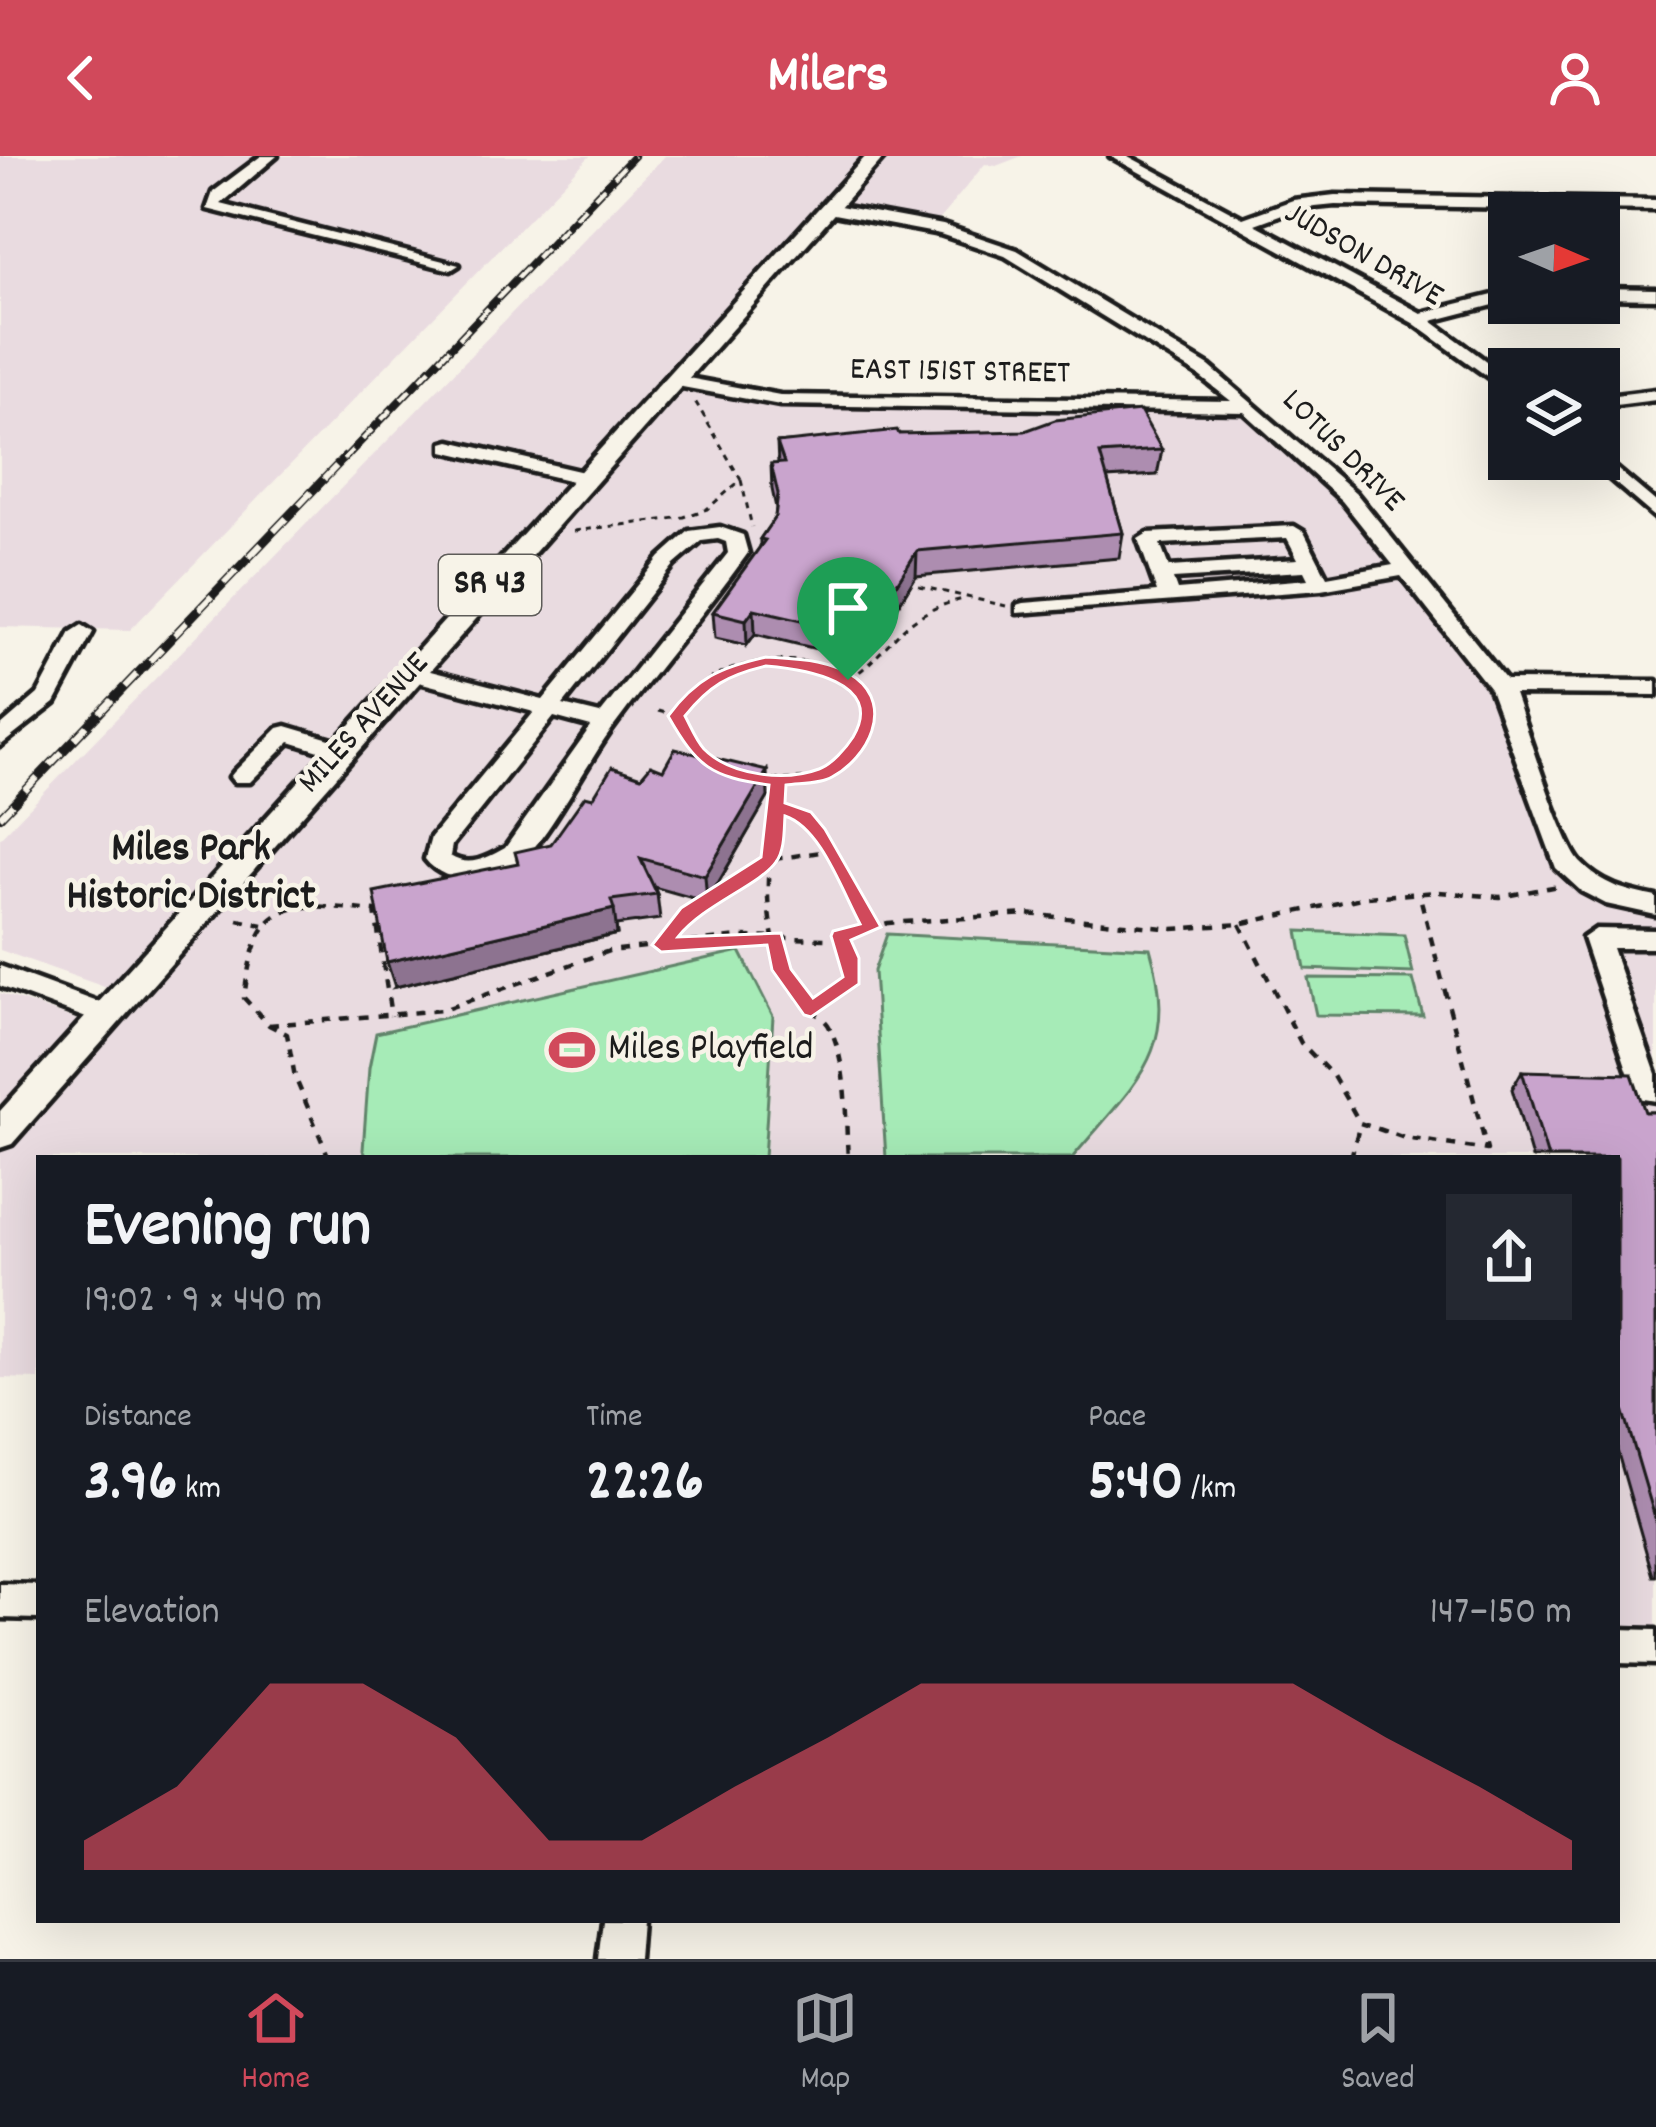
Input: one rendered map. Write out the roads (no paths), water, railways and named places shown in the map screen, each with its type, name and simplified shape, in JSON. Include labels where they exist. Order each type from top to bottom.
[{"type":"main road","name":"MILES AVENUE","points":[[0,1134],[585,478],[682,388],[876,156]]},
{"type":"street","points":[[270,156],[218,195],[212,206],[451,265]]},
{"type":"street","name":"JUDSON DRIVE","points":[[1117,156],[1419,319],[1488,371]]},
{"type":"street","points":[[1244,223],[1293,205],[1335,200],[1656,205]]},
{"type":"street","name":"LOTUS DRIVE","points":[[829,209],[943,230],[998,247],[1203,370],[1250,406],[1348,497],[1500,687],[1565,862],[1590,885],[1654,914]]},
{"type":"street","points":[[1620,293],[1656,294]]},
{"type":"street","points":[[1419,319],[1488,301]]},
{"type":"street","name":"EAST 151ST STREET","points":[[682,388],[780,400],[1250,406]]},
{"type":"street","points":[[1620,399],[1656,394]]},
{"type":"street","points":[[450,447],[585,478]]},
{"type":"street","points":[[1620,480],[1656,512]]},
{"type":"street","points":[[1169,596],[1148,539],[1294,532],[1316,574]]},
{"type":"street","points":[[720,533],[736,539],[738,553],[605,724],[514,854],[488,868],[456,871],[437,859],[440,843],[549,709],[680,547],[696,536],[720,533]]},
{"type":"street","points":[[1161,574],[1316,574],[1408,568]]},
{"type":"street","points":[[1024,609],[1169,596],[1316,574]]},
{"type":"street","points":[[0,739],[46,698],[82,632]]},
{"type":"street","points":[[411,673],[605,724]]},
{"type":"street","points":[[1500,687],[1656,688]]},
{"type":"street","points":[[0,715],[25,715]]},
{"type":"street","points":[[242,777],[286,733],[342,750]]},
{"type":"street","points":[[1656,940],[1596,938],[1648,1090],[1656,1090]]},
{"type":"street","points":[[0,976],[105,1015]]},
{"type":"street","points":[[0,1600],[36,1602]]},
{"type":"street","points":[[1620,1646],[1656,1647]]},
{"type":"street","points":[[618,1959],[622,1923]]},
{"type":"railway","points":[[343,460],[634,156]]},
{"type":"railway","points":[[0,817],[345,457]]},
{"type":"place","name":"Miles Playfield","points":[[572,1050]]},
{"type":"district","name":"Miles Park Historic District","points":[[191,875]]}]
